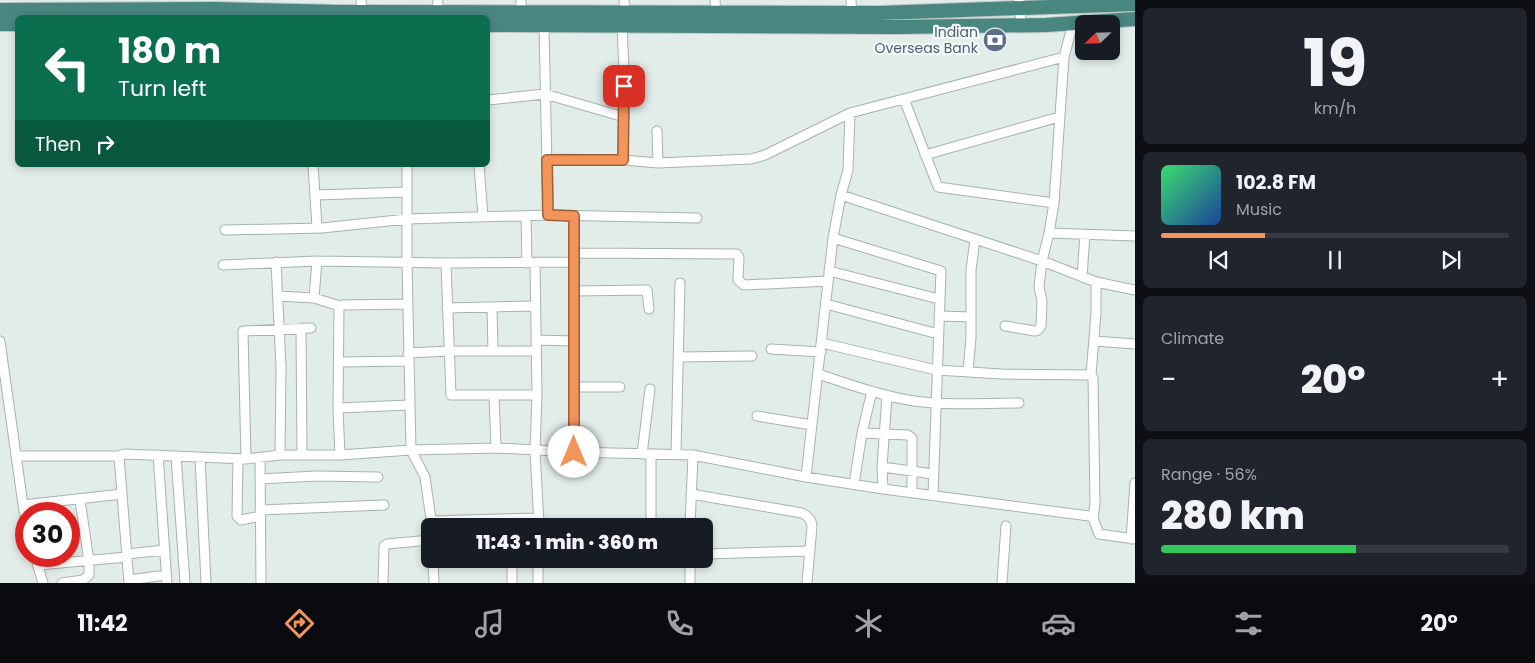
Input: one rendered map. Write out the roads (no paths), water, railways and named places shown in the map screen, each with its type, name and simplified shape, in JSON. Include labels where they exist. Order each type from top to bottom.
[{"type":"highway","points":[[0,10],[15,5],[437,5],[521,6],[624,13],[851,13],[1019,4],[1135,4]]},
{"type":"highway","points":[[490,25],[544,26],[624,13],[716,6],[1021,25],[1135,19]]},
{"type":"highway","points":[[0,24],[15,24]]},
{"type":"street","points":[[1019,4],[1021,25]]},
{"type":"street","points":[[623,160],[624,13]]},
{"type":"street","points":[[1006,326],[1035,331],[1040,329],[1042,261],[1054,203],[1064,57],[1073,23]]},
{"type":"street","points":[[544,26],[548,215]]},
{"type":"street","points":[[547,160],[623,160],[658,163],[751,159],[765,155],[850,113],[1064,57]]},
{"type":"street","points":[[490,100],[545,94],[624,117]]},
{"type":"street","points":[[904,99],[936,185],[940,189],[1054,203]]},
{"type":"street","points":[[806,477],[833,238],[848,170],[850,113]]},
{"type":"street","points":[[925,155],[1059,117]]},
{"type":"street","points":[[658,131],[658,163]]},
{"type":"street","points":[[313,167],[316,228]]},
{"type":"street","points":[[407,167],[408,357],[411,450],[425,477],[431,518]]},
{"type":"street","points":[[479,167],[483,217]]},
{"type":"street","points":[[315,196],[407,192]]},
{"type":"street","points":[[841,195],[1042,261],[1096,282],[1135,290]]},
{"type":"street","points":[[226,230],[316,228],[407,219],[548,215],[697,218]]},
{"type":"street","points":[[526,216],[536,306],[537,395],[535,450],[539,518]]},
{"type":"street","points":[[574,216],[574,452]]},
{"type":"street","points":[[1049,234],[1135,236]]},
{"type":"street","points":[[1082,277],[1085,234]]},
{"type":"street","points":[[833,238],[940,269],[933,495]]},
{"type":"street","points":[[968,372],[971,270],[975,240]]},
{"type":"street","points":[[224,265],[317,260],[531,263],[575,258],[737,254],[739,258],[738,280],[744,285],[828,281]]},
{"type":"street","points":[[314,298],[317,260]]},
{"type":"street","points":[[276,262],[281,367],[280,455]]},
{"type":"street","points":[[446,263],[451,395],[537,395]]},
{"type":"street","points":[[830,271],[940,299]]},
{"type":"street","points":[[1096,282],[1091,375],[1093,378],[1095,504],[1092,518],[1099,534],[1133,539],[1135,483]]},
{"type":"street","points":[[676,453],[680,283]]},
{"type":"street","points":[[575,290],[647,290],[649,309]]},
{"type":"street","points":[[278,296],[314,298],[340,306],[408,304]]},
{"type":"street","points":[[826,304],[938,334]]},
{"type":"street","points":[[340,306],[338,309],[340,455]]},
{"type":"street","points":[[447,308],[536,306]]},
{"type":"street","points":[[492,307],[494,351]]},
{"type":"street","points":[[939,316],[971,317]]},
{"type":"street","points":[[311,328],[279,328],[243,332],[242,459],[237,516],[241,520],[260,513],[384,505]]},
{"type":"street","points":[[301,328],[302,455]]},
{"type":"street","points":[[0,340],[23,502]]},
{"type":"street","points":[[536,340],[574,342]]},
{"type":"street","points":[[1094,341],[1135,344]]},
{"type":"street","points":[[770,349],[822,347],[936,370],[1002,374],[1091,375]]},
{"type":"street","points":[[338,362],[408,357],[449,351],[536,351]]},
{"type":"street","points":[[679,357],[752,356]]},
{"type":"street","points":[[818,374],[898,398],[936,403],[1019,403]]},
{"type":"street","points":[[574,387],[620,387]]},
{"type":"street","points":[[650,389],[647,454],[651,518]]},
{"type":"street","points":[[854,484],[862,433],[872,391]]},
{"type":"street","points":[[494,395],[496,448]]},
{"type":"street","points":[[883,489],[882,466],[887,395]]},
{"type":"street","points":[[338,408],[409,405]]},
{"type":"street","points":[[758,416],[812,425]]},
{"type":"street","points":[[862,433],[908,435],[912,438],[912,492]]},
{"type":"street","points":[[16,456],[120,456],[124,454],[242,459],[280,455],[340,455],[411,450],[496,448],[574,452],[676,453],[806,477],[1092,518]]},
{"type":"street","points":[[120,456],[129,582],[167,579],[158,455]]},
{"type":"street","points":[[690,518],[694,455]]},
{"type":"street","points":[[176,456],[185,583]]},
{"type":"street","points":[[200,458],[206,583]]},
{"type":"street","points":[[260,458],[261,583]]},
{"type":"street","points":[[882,466],[933,474]]},
{"type":"street","points":[[260,479],[316,476],[378,477]]},
{"type":"street","points":[[57,502],[122,494]]},
{"type":"street","points":[[691,494],[808,516],[812,526],[807,583]]},
{"type":"street","points":[[62,583],[83,580],[88,577],[89,573],[80,500]]},
{"type":"street","points":[[1002,583],[1006,526]]},
{"type":"street","points":[[383,583],[384,546],[387,544],[421,541]]},
{"type":"street","points":[[80,561],[165,550]]},
{"type":"street","points":[[713,554],[810,551]]},
{"type":"street","points":[[39,567],[43,583]]},
{"type":"street","points":[[433,568],[434,583]]},
{"type":"street","points":[[512,568],[512,583]]},
{"type":"street","points":[[538,568],[538,583]]},
{"type":"street","points":[[690,568],[690,583]]},
{"type":"place","name":"Indian Overseas Bank","points":[[995,40]]}]
